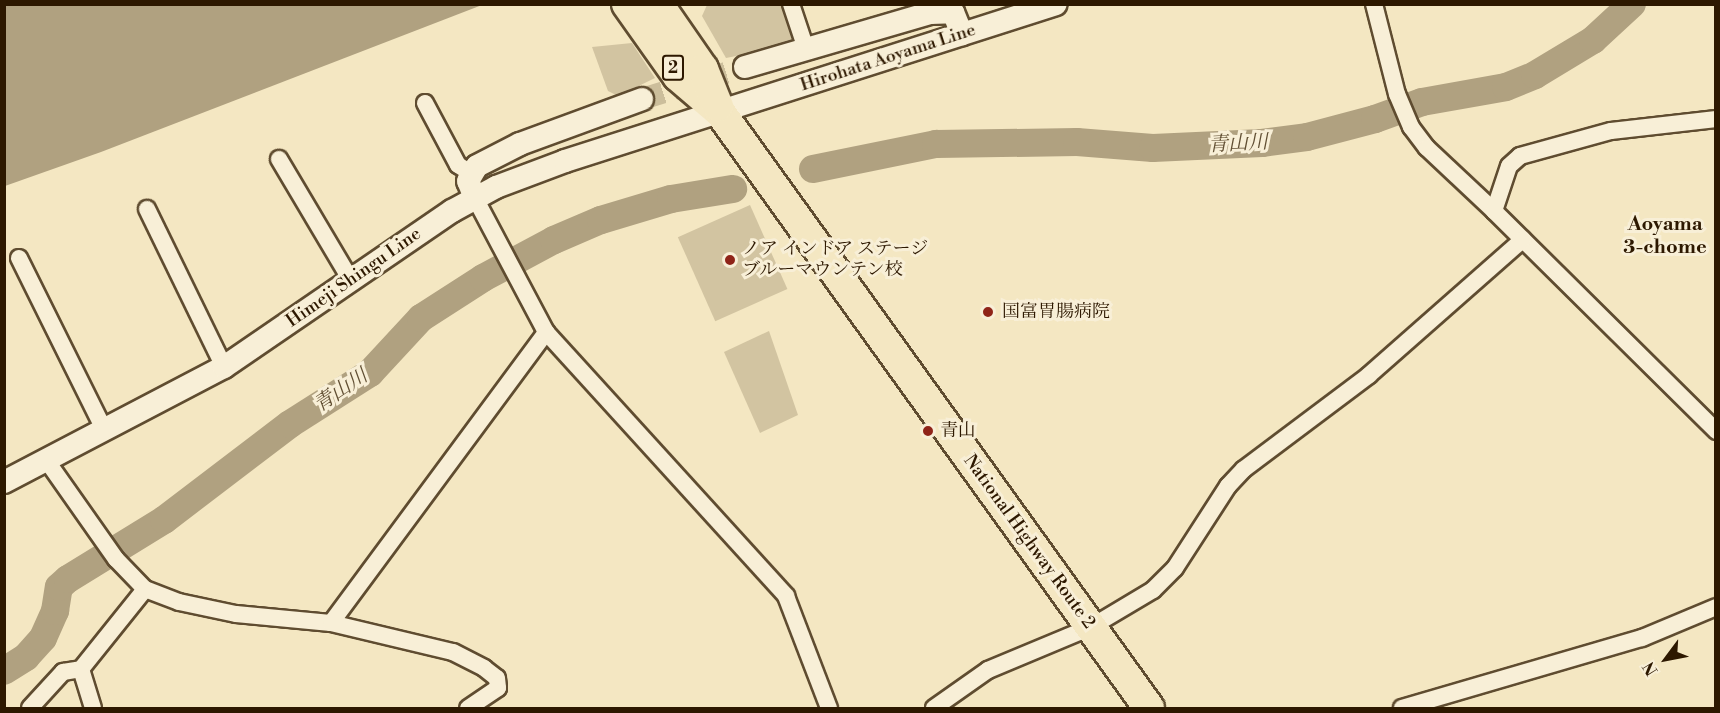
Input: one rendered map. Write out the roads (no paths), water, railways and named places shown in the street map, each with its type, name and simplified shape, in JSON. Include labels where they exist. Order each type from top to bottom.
[{"type":"highway","name":"National Highway Route 2","points":[[645,8],[678,76],[720,112],[1149,708]]},
{"type":"main road","name":"Hirohata Aoyama Line","points":[[720,112],[1056,4]]},
{"type":"main road","points":[[745,67],[930,13],[953,12],[962,34]]},
{"type":"main road","points":[[475,198],[468,181],[477,166],[520,144],[642,99]]},
{"type":"main road","name":"Himeji Shingu Line","points":[[4,482],[224,367],[352,282],[413,236],[475,198],[530,173],[720,112]]},
{"type":"street","points":[[791,4],[806,49]]},
{"type":"street","points":[[1374,4],[1397,94],[1411,127],[1427,148],[1523,239],[1716,431]]},
{"type":"street","points":[[425,103],[458,165],[471,173]]},
{"type":"street","points":[[1494,211],[1509,166],[1520,156],[1611,131],[1716,119]]},
{"type":"street","points":[[279,159],[352,282]]},
{"type":"street","points":[[475,198],[546,332],[786,596],[829,708]]},
{"type":"street","points":[[147,209],[224,367]]},
{"type":"street","points":[[934,708],[988,670],[1091,627],[1153,590],[1175,568],[1228,486],[1244,469],[1369,375],[1523,239]]},
{"type":"street","points":[[19,258],[105,431]]},
{"type":"street","points":[[331,623],[546,332]]},
{"type":"street","points":[[47,461],[116,559],[145,590],[179,602],[236,614],[331,623],[453,652],[484,668],[497,678],[498,688],[468,708]]},
{"type":"street","points":[[30,708],[63,672],[81,669],[145,590]]},
{"type":"street","points":[[1402,708],[1642,638],[1716,607]]},
{"type":"street","points":[[81,669],[93,708]]},
{"type":"waterway","name":"青山川","points":[[813,169],[936,144],[1077,142],[1153,148],[1262,143],[1307,137],[1375,119],[1422,102],[1506,87],[1535,75],[1593,40],[1632,4]]},
{"type":"waterway","name":"青山川","points":[[4,671],[26,657],[43,638],[55,611],[59,587],[68,579],[164,520],[290,424],[370,373],[421,318],[483,278],[554,240],[601,220],[671,199],[733,189]]},
{"type":"tunnel","points":[[642,99],[745,67]]},
{"type":"place","name":"ノア インドア ステージ ブルーマウンテン校","points":[[730,260]]},
{"type":"place","name":"国富胃腸病院","points":[[988,312]]},
{"type":"place","name":"青山","points":[[928,431]]},
{"type":"district","name":"Aoyama 3-chome","points":[[1665,236]]}]
